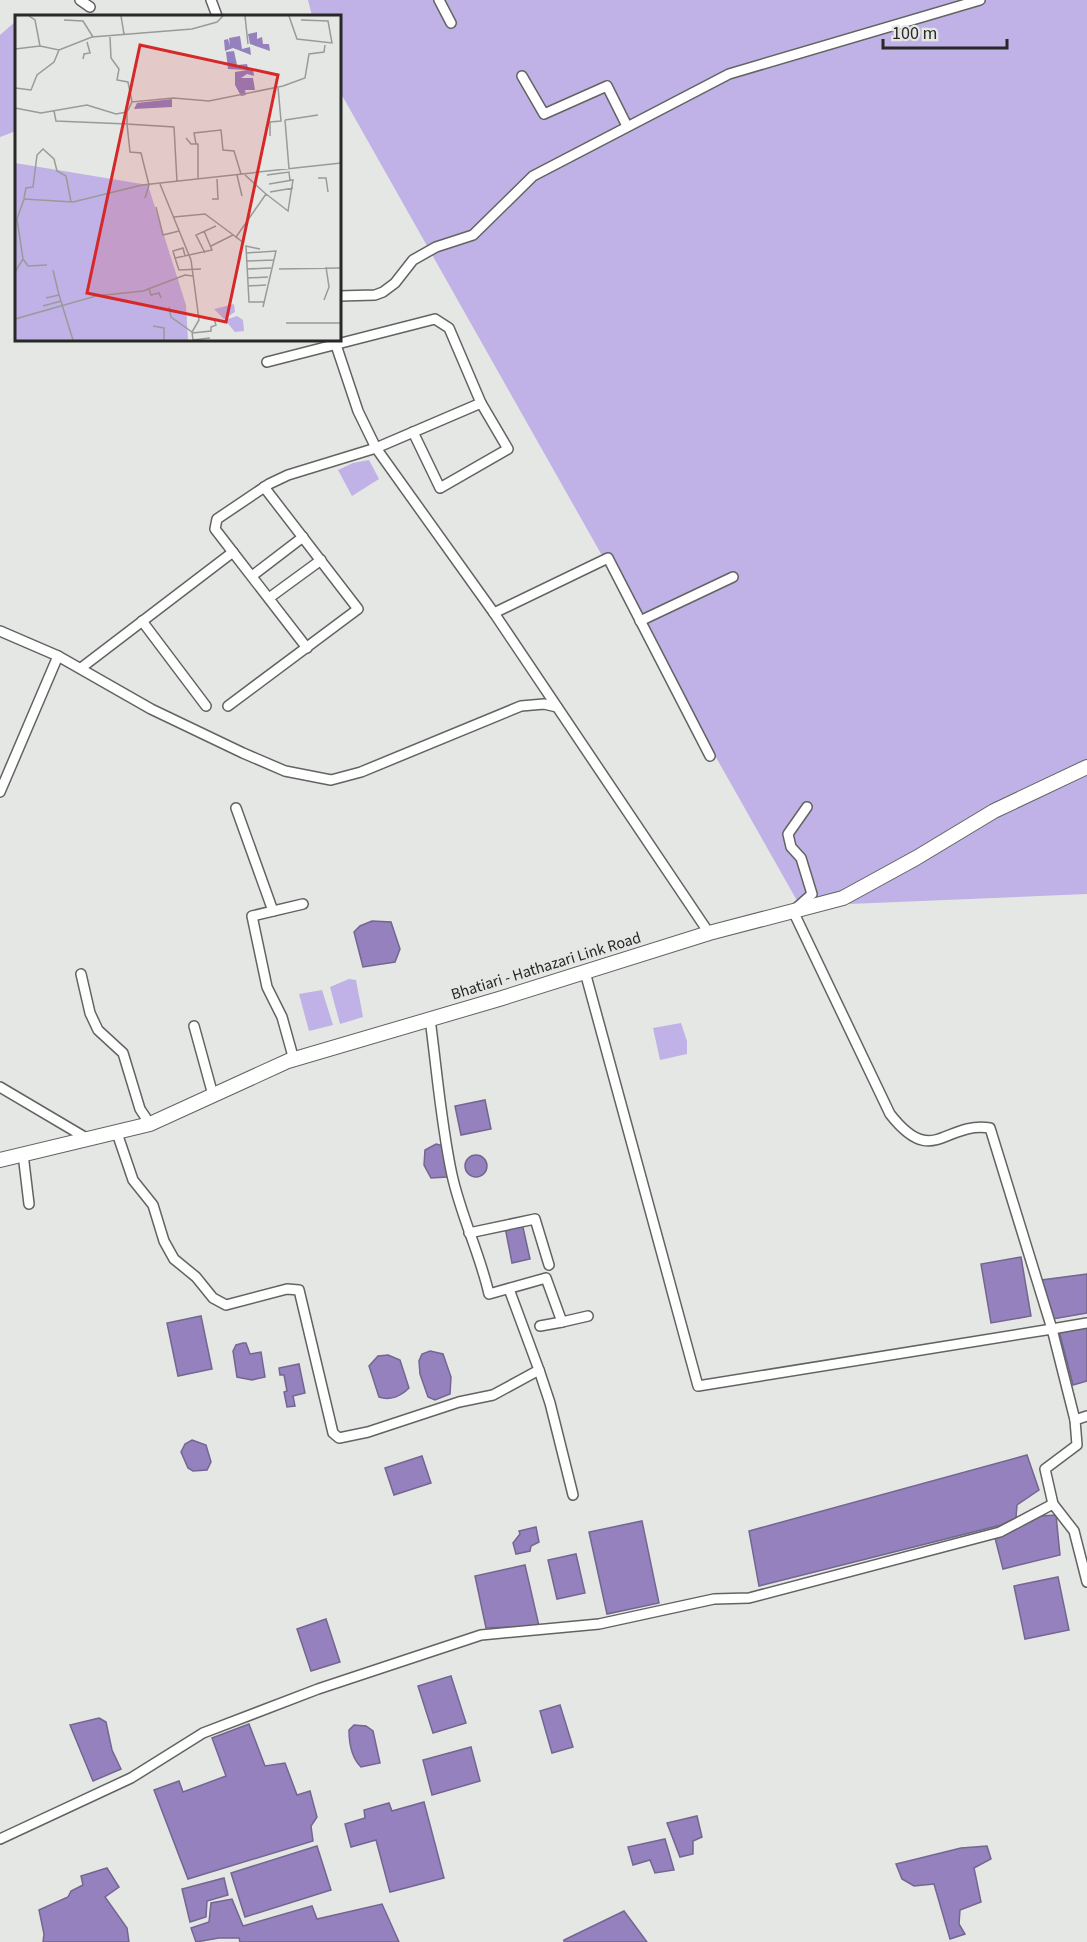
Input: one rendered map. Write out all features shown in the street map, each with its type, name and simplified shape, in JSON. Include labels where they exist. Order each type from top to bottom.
[{"type":"main road","name":"Bhatiari - Hathazari Link Road","points":[[0,1160],[150,1124],[294,1060],[709,933],[850,894],[994,811],[1087,767]]},
{"type":"street","points":[[80,0],[90,7]]},
{"type":"street","points":[[211,0],[216,15]]},
{"type":"street","points":[[440,0],[451,23]]},
{"type":"street","points":[[340,296],[375,295],[383,292],[395,283],[413,260],[436,247],[473,235],[533,176],[729,74],[980,0]]},
{"type":"street","points":[[522,76],[544,114],[607,86],[627,126]]},
{"type":"street","points":[[340,340],[435,319],[449,328],[481,403],[508,449],[440,488],[413,432]]},
{"type":"street","points":[[267,362],[334,341],[358,411],[376,448],[494,614],[709,933]]},
{"type":"street","points":[[307,648],[215,529],[215,523],[264,487],[288,475],[376,448],[481,403]]},
{"type":"street","points":[[228,706],[358,609],[264,487]]},
{"type":"street","points":[[252,576],[303,537]]},
{"type":"street","points":[[81,668],[233,552]]},
{"type":"street","points":[[494,614],[608,558],[710,756]]},
{"type":"street","points":[[269,598],[321,560]]},
{"type":"street","points":[[640,621],[733,577]]},
{"type":"street","points":[[142,621],[206,706]]},
{"type":"street","points":[[0,631],[58,656],[151,709],[243,753],[285,771],[331,780],[362,772],[521,706],[544,704],[557,707]]},
{"type":"street","points":[[0,792],[58,656]]},
{"type":"street","points":[[807,807],[788,834],[791,847],[801,858],[812,894],[793,911],[890,1114],[904,1132],[922,1140],[940,1139],[981,1126],[990,1128],[1052,1329],[1076,1420],[1077,1445],[1045,1469],[1053,1504],[1074,1531],[1087,1582]]},
{"type":"street","points":[[236,808],[273,911]]},
{"type":"street","points":[[294,1060],[282,1017],[267,987],[252,916],[303,903]]},
{"type":"street","points":[[585,972],[698,1386],[1087,1323]]},
{"type":"street","points":[[81,974],[90,1013],[98,1030],[123,1053],[140,1109],[150,1124]]},
{"type":"street","points":[[430,1019],[452,1174],[469,1233],[482,1264],[489,1294],[546,1278],[562,1322]]},
{"type":"street","points":[[194,1026],[213,1095]]},
{"type":"street","points":[[0,1087],[88,1139]]},
{"type":"street","points":[[117,1133],[133,1180],[153,1205],[165,1241],[174,1259],[196,1277],[213,1298],[226,1305],[286,1289],[299,1290],[333,1433],[339,1438],[368,1432],[459,1402],[493,1395],[539,1370]]},
{"type":"street","points":[[23,1154],[29,1204]]},
{"type":"street","points":[[469,1233],[536,1219],[549,1265]]},
{"type":"street","points":[[509,1289],[550,1403],[573,1495]]},
{"type":"street","points":[[540,1326],[588,1316]]},
{"type":"street","points":[[1076,1420],[1087,1416]]},
{"type":"street","points":[[0,1839],[131,1778],[203,1733],[318,1689],[481,1635],[599,1624],[714,1599],[749,1598],[1000,1532],[1053,1504]]},
{"type":"shaded area","points":[[308,0],[1087,0],[1087,894],[800,906],[340,92],[340,15],[312,15]]},
{"type":"shaded area","points":[[15,22],[15,131],[0,137],[0,35]]},
{"type":"shaded area","points":[[369,460],[379,479],[352,496],[338,470],[353,463]]},
{"type":"shaded area","points":[[372,921],[391,922],[400,949],[395,962],[363,967],[354,932],[360,926]]},
{"type":"shaded area","points":[[349,979],[356,980],[363,1017],[340,1024],[330,987]]},
{"type":"shaded area","points":[[322,990],[333,1025],[309,1031],[299,994]]},
{"type":"shaded area","points":[[681,1023],[687,1041],[687,1054],[660,1060],[653,1028]]},
{"type":"shaded area","points":[[485,1100],[491,1129],[461,1135],[455,1106]]},
{"type":"shaded area","points":[[436,1144],[444,1146],[449,1171],[447,1177],[431,1178],[424,1165],[425,1150]]},
{"type":"shaded area","points":[[472,1155],[480,1155],[487,1162],[487,1170],[480,1177],[472,1177],[465,1170],[465,1162]]},
{"type":"shaded area","points":[[522,1223],[530,1259],[512,1263],[505,1227]]},
{"type":"shaded area","points":[[1021,1257],[1031,1316],[991,1323],[981,1264]]},
{"type":"shaded area","points":[[1087,1274],[1087,1313],[1053,1319],[1042,1280]]},
{"type":"shaded area","points":[[201,1316],[212,1369],[178,1376],[167,1323]]},
{"type":"shaded area","points":[[1087,1327],[1087,1381],[1073,1385],[1059,1331]]},
{"type":"shaded area","points":[[246,1343],[250,1354],[261,1352],[265,1377],[252,1380],[237,1377],[233,1351],[236,1345]]},
{"type":"shaded area","points":[[430,1351],[443,1354],[451,1377],[450,1394],[435,1400],[428,1397],[420,1374],[419,1361],[422,1354]]},
{"type":"shaded area","points":[[388,1355],[400,1360],[409,1388],[391,1398],[379,1397],[369,1366],[378,1356]]},
{"type":"shaded area","points":[[299,1364],[305,1393],[293,1396],[295,1406],[287,1407],[284,1375],[280,1375],[279,1368]]},
{"type":"shaded area","points":[[192,1440],[206,1445],[211,1462],[207,1470],[193,1471],[188,1468],[181,1452],[185,1444]]},
{"type":"shaded area","points":[[1027,1455],[1039,1490],[1017,1505],[1016,1518],[1001,1525],[759,1586],[749,1531]]},
{"type":"shaded area","points":[[422,1456],[431,1483],[394,1495],[385,1468]]},
{"type":"shaded area","points":[[1056,1515],[1060,1555],[1003,1569],[995,1538],[1040,1516]]},
{"type":"shaded area","points":[[642,1521],[659,1603],[607,1614],[589,1532]]},
{"type":"shaded area","points":[[536,1527],[539,1542],[531,1546],[530,1551],[516,1554],[513,1543],[520,1534],[519,1531]]},
{"type":"shaded area","points":[[576,1554],[585,1593],[557,1599],[548,1560]]},
{"type":"shaded area","points":[[525,1565],[539,1626],[486,1628],[475,1576]]},
{"type":"shaded area","points":[[1058,1577],[1069,1630],[1025,1639],[1014,1586]]},
{"type":"shaded area","points":[[326,1619],[340,1662],[311,1671],[297,1629]]},
{"type":"shaded area","points":[[451,1676],[466,1723],[433,1733],[418,1686]]},
{"type":"shaded area","points":[[560,1705],[573,1747],[552,1753],[540,1711]]},
{"type":"shaded area","points":[[99,1718],[106,1722],[112,1750],[121,1769],[93,1781],[70,1725]]},
{"type":"shaded area","points":[[249,1724],[265,1766],[285,1763],[297,1795],[310,1791],[317,1817],[311,1826],[313,1841],[188,1879],[154,1790],[179,1781],[183,1792],[226,1776],[212,1738]]},
{"type":"shaded area","points":[[354,1725],[366,1726],[373,1731],[380,1763],[361,1767],[358,1763],[353,1755],[350,1740],[349,1730]]},
{"type":"shaded area","points":[[471,1747],[480,1781],[432,1795],[423,1760]]},
{"type":"shaded area","points":[[424,1802],[444,1878],[390,1892],[376,1840],[351,1847],[345,1824],[365,1818],[364,1810],[389,1803],[392,1811]]},
{"type":"shaded area","points":[[697,1816],[702,1837],[693,1841],[693,1854],[680,1857],[667,1823]]},
{"type":"shaded area","points":[[665,1839],[674,1870],[655,1873],[650,1860],[633,1865],[628,1847]]},
{"type":"shaded area","points":[[317,1846],[331,1890],[245,1917],[231,1873]]},
{"type":"shaded area","points":[[987,1846],[991,1859],[974,1868],[981,1902],[960,1910],[959,1924],[965,1934],[950,1939],[934,1884],[914,1886],[902,1879],[896,1864],[961,1848]]},
{"type":"shaded area","points":[[107,1868],[119,1887],[105,1897],[127,1928],[129,1942],[43,1942],[44,1934],[39,1910],[68,1897],[71,1891],[83,1885],[81,1876]]},
{"type":"shaded area","points":[[224,1878],[228,1895],[207,1901],[206,1917],[190,1922],[182,1889]]},
{"type":"shaded area","points":[[232,1899],[243,1926],[312,1906],[317,1919],[382,1904],[399,1942],[240,1942],[239,1938],[219,1938],[196,1942],[191,1928],[209,1922],[211,1903]]},
{"type":"shaded area","points":[[624,1911],[647,1942],[564,1942],[564,1940]]}]
